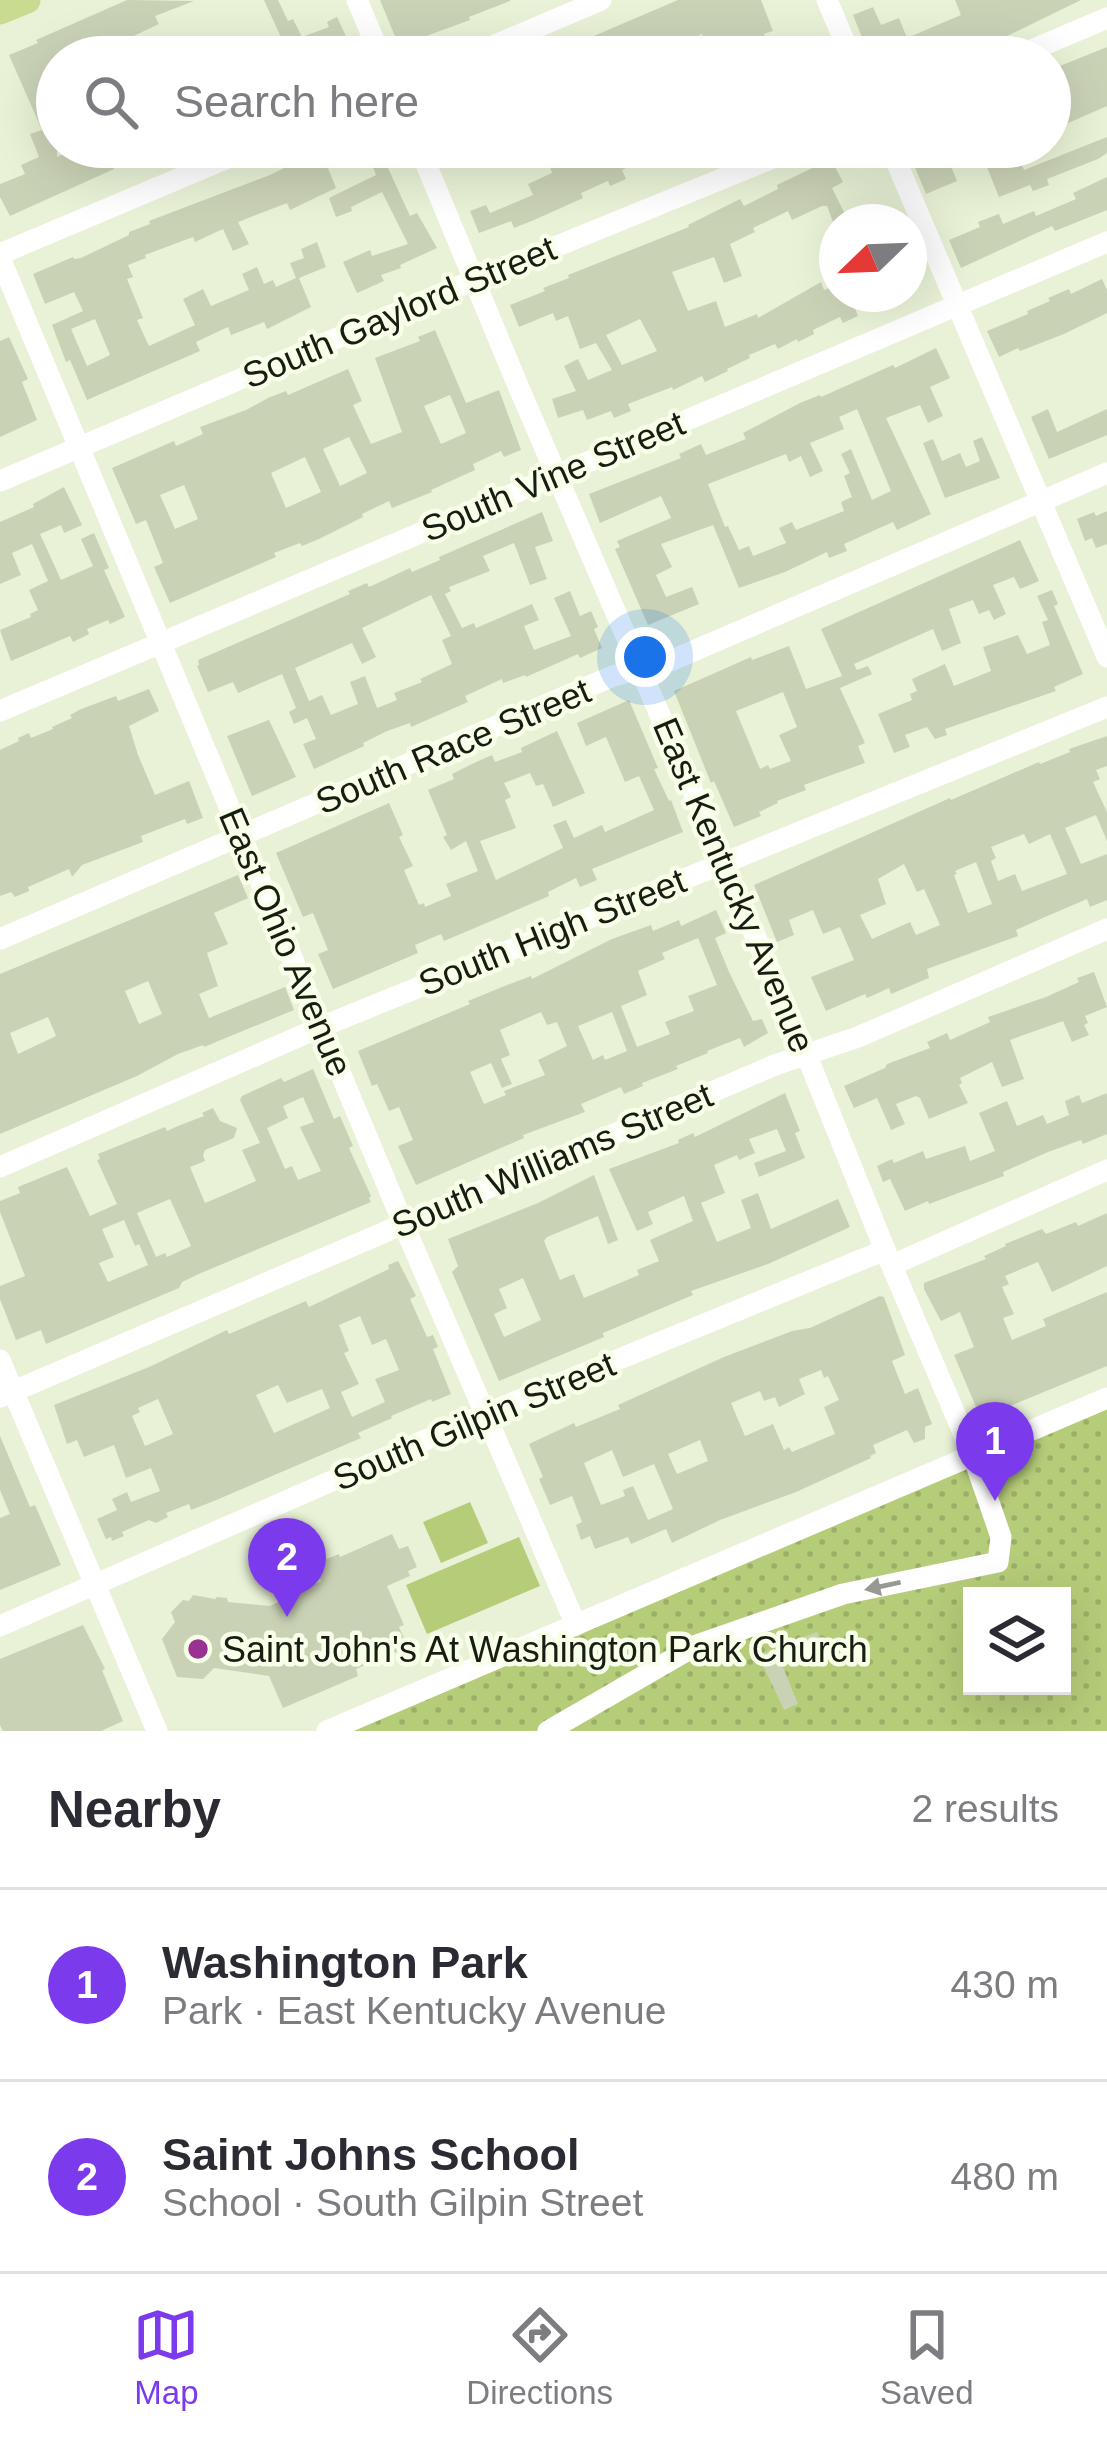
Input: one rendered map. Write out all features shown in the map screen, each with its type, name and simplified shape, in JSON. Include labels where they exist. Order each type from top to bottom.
[{"type":"main road","points":[[0,11],[27,0]]},
{"type":"street","points":[[357,0],[372,36]]},
{"type":"street","points":[[516,36],[601,0]]},
{"type":"street","points":[[827,0],[842,36]]},
{"type":"street","points":[[1065,36],[1107,18]]},
{"type":"street","points":[[0,256],[205,168]]},
{"type":"street","name":"East Kentucky Avenue","points":[[428,168],[807,1056],[973,1456],[1001,1537],[998,1562],[843,1594],[697,1645],[548,1731]]},
{"type":"street","name":"South Gaylord Street","points":[[0,481],[749,168]]},
{"type":"street","points":[[899,168],[1107,657]]},
{"type":"street","name":"South Vine Street","points":[[0,711],[1107,242]]},
{"type":"street","name":"East Ohio Avenue","points":[[0,256],[576,1625]]},
{"type":"street","name":"South Race Street","points":[[0,940],[613,676],[670,661],[1107,473]]},
{"type":"street","name":"South High Street","points":[[0,1167],[321,1027],[1107,707]]},
{"type":"street","name":"South Williams Street","points":[[7,1394],[1107,928]]},
{"type":"street","name":"South Gilpin Street","points":[[0,1626],[485,1414],[1107,1170]]},
{"type":"street","points":[[0,1360],[7,1394],[158,1731]]},
{"type":"street","points":[[327,1731],[1107,1398]]},
{"type":"green space","points":[[1107,1405],[1107,1731],[342,1731]]},
{"type":"green space","points":[[470,1502],[488,1543],[441,1563],[423,1522]]},
{"type":"green space","points":[[519,1537],[540,1586],[427,1634],[406,1585]]},
{"type":"building","points":[[127,0],[194,1],[155,16],[159,24],[134,36],[45,36]]},
{"type":"building","points":[[264,0],[278,0],[302,36],[280,36]]},
{"type":"building","points":[[380,0],[510,0],[426,36],[395,36]]},
{"type":"building","points":[[678,0],[761,0],[773,31],[765,36],[594,36]]},
{"type":"building","points":[[955,0],[1081,0],[1007,36],[912,36],[961,15]]},
{"type":"building","points":[[873,7],[881,25],[899,18],[906,36],[862,36],[853,15]]},
{"type":"building","points":[[337,17],[346,36],[305,36],[329,27],[327,22]]},
{"type":"building","points":[[36,44],[36,116],[9,55]]},
{"type":"building","points":[[1107,47],[1107,106],[1071,122],[1071,62]]},
{"type":"building","points":[[1107,137],[1107,153],[1098,159],[1047,179],[1049,185],[1033,191],[1030,185],[999,197],[987,168],[1071,168],[1071,151]]},
{"type":"building","points":[[36,158],[36,168],[114,169],[10,216],[0,197],[0,184],[25,174],[21,165]]},
{"type":"building","points":[[284,168],[328,168],[336,188],[290,210],[287,203],[238,222],[249,244],[233,251],[223,229],[128,265],[133,277],[127,279],[143,318],[137,320],[149,346],[195,325],[183,299],[203,289],[211,306],[249,290],[242,274],[257,267],[264,284],[273,280],[276,287],[296,278],[290,263],[304,258],[301,249],[317,242],[326,267],[299,278],[311,307],[267,329],[264,322],[231,335],[228,327],[196,342],[200,351],[87,400],[52,325],[83,311],[74,292],[45,304],[33,274],[81,258],[149,221]],"holes":[[[95,319],[110,355],[87,366],[71,329]]]},
{"type":"building","points":[[373,168],[388,168],[410,216],[417,213],[437,248],[381,275],[384,281],[357,293],[343,262],[370,250],[372,256],[408,244],[382,192],[336,217],[329,198],[376,175]]},
{"type":"building","points":[[550,168],[626,168],[622,170],[626,179],[581,193],[583,198],[534,220],[514,228],[511,221],[479,233],[470,211],[486,205],[490,213],[533,195],[528,184],[552,173]]},
{"type":"building","points":[[812,168],[836,168],[843,182],[832,188],[840,204],[819,204],[792,220],[788,211],[730,244],[742,276],[724,283],[714,257],[672,272],[688,311],[716,301],[725,327],[757,314],[758,318],[819,283],[819,312],[856,312],[858,316],[843,323],[840,317],[798,342],[778,349],[775,344],[749,355],[705,382],[702,376],[628,404],[631,411],[614,418],[611,411],[587,420],[583,410],[558,418],[552,399],[576,391],[564,366],[578,359],[588,380],[612,370],[596,343],[580,349],[568,316],[556,321],[553,313],[519,327],[510,305],[545,291],[543,288],[568,275],[689,227],[740,199],[744,206]],"holes":[[[640,319],[657,351],[622,365],[606,335]]]},
{"type":"building","points":[[915,168],[952,168],[957,181],[926,194]]},
{"type":"building","points":[[1107,177],[1107,210],[1055,231],[1052,226],[961,268],[949,240],[999,214],[1003,224],[1034,211],[1036,216],[1076,199],[1073,193]]},
{"type":"building","points":[[1102,279],[1107,313],[999,357],[987,331],[1028,314],[1048,298],[1069,289],[1071,294]]},
{"type":"building","points":[[435,330],[466,403],[499,390],[521,450],[504,457],[501,451],[432,492],[392,508],[389,501],[319,539],[274,553],[276,557],[170,603],[154,567],[163,563],[146,520],[136,524],[112,468],[174,441],[176,446],[203,434],[200,427],[348,369],[362,401],[353,405],[371,444],[402,432],[375,358],[420,341],[418,337]],"holes":[[[450,395],[466,433],[441,444],[424,406]],[[349,437],[367,473],[340,486],[323,449]],[[305,457],[321,492],[286,508],[271,473]],[[184,485],[198,519],[175,529],[160,495]]]},
{"type":"building","points":[[9,337],[28,379],[22,382],[37,420],[0,437],[0,341]]},
{"type":"building","points":[[936,348],[950,378],[930,387],[943,416],[928,423],[920,405],[886,418],[931,514],[897,530],[893,522],[844,544],[847,551],[829,558],[827,552],[739,588],[713,525],[661,544],[672,567],[656,575],[666,597],[692,587],[699,604],[648,625],[615,549],[620,547],[617,541],[671,518],[661,496],[600,523],[589,494],[681,458],[679,454],[701,444],[706,455],[746,439],[743,433],[800,403]],"holes":[[[857,409],[891,491],[872,500],[851,449],[841,454],[850,473],[844,476],[852,497],[841,502],[844,511],[796,530],[792,522],[779,528],[786,543],[753,556],[749,546],[739,550],[708,484],[786,454],[789,462],[801,456],[810,477],[823,471],[810,443],[844,429],[839,417]]]},
{"type":"building","points":[[1048,409],[1057,432],[1107,409],[1107,435],[1049,459],[1031,417]]},
{"type":"building","points":[[982,437],[1000,478],[945,498],[923,443],[933,439],[942,461],[960,453],[966,467],[980,461],[973,441]]},
{"type":"building","points":[[64,487],[82,525],[64,533],[61,525],[40,534],[61,580],[93,566],[81,539],[94,533],[125,617],[87,629],[89,634],[73,642],[70,636],[11,661],[0,630],[38,610],[29,590],[48,581],[32,544],[12,553],[21,575],[0,584],[0,522]]},
{"type":"building","points":[[1107,511],[1107,544],[1096,548],[1092,538],[1085,541],[1077,519]]},
{"type":"building","points":[[542,512],[553,541],[535,547],[547,579],[530,585],[514,543],[483,556],[490,571],[449,587],[451,591],[445,594],[462,628],[474,623],[476,628],[532,604],[539,620],[524,626],[534,650],[571,636],[554,598],[570,591],[580,616],[591,611],[602,648],[526,677],[503,683],[502,679],[465,696],[468,702],[411,727],[410,723],[387,731],[314,769],[303,744],[316,739],[307,718],[294,724],[289,712],[296,708],[282,674],[238,693],[233,682],[208,692],[198,660],[350,594],[348,591],[410,568],[412,572]],"holes":[[[431,595],[451,636],[442,640],[452,664],[394,693],[397,700],[377,708],[365,676],[350,682],[358,704],[331,715],[322,695],[309,701],[295,668],[352,643],[362,664],[376,657],[362,628]]]},
{"type":"building","points":[[1020,540],[1039,581],[1020,589],[1014,577],[993,585],[1006,614],[994,620],[989,610],[979,614],[973,600],[949,609],[961,643],[942,651],[933,629],[854,664],[857,670],[868,666],[872,674],[840,688],[865,743],[858,746],[865,763],[804,785],[806,790],[734,827],[674,691],[751,657],[789,646],[806,689],[842,676],[821,629]],"holes":[[[783,692],[797,727],[779,735],[791,761],[760,769],[736,711]]]},
{"type":"building","points":[[1052,590],[1058,604],[1054,606],[1083,674],[1054,687],[1056,691],[945,729],[947,735],[935,739],[927,727],[905,735],[910,747],[894,753],[878,714],[912,700],[910,694],[917,691],[912,679],[945,664],[954,686],[991,671],[983,647],[1018,635],[1027,654],[1050,645],[1042,622],[1048,620],[1037,596]]},
{"type":"building","points":[[149,689],[159,711],[129,726],[138,755],[155,795],[189,781],[203,818],[187,824],[185,819],[141,836],[143,842],[82,865],[72,877],[69,869],[15,897],[11,892],[0,896],[0,750],[29,733],[31,738],[53,729],[81,709]]},
{"type":"building","points":[[629,700],[683,832],[592,869],[597,880],[580,887],[576,878],[548,892],[549,896],[444,941],[441,934],[415,945],[418,953],[333,989],[318,954],[328,950],[313,913],[303,917],[276,853],[389,803],[413,866],[404,870],[419,905],[451,896],[446,884],[478,871],[466,841],[451,850],[428,790],[454,779],[452,774],[474,763],[492,755],[495,762],[522,752],[521,748],[557,731],[585,793],[553,807],[543,784],[536,786],[530,773],[504,783],[516,828],[480,841],[496,880],[563,848],[553,825],[566,820],[574,838],[602,825],[605,832],[654,810],[639,776],[625,782],[606,737],[586,746],[577,723]]},
{"type":"building","points":[[269,720],[296,777],[252,796],[227,736]]},
{"type":"building","points":[[1107,736],[1107,766],[1096,770],[1100,779],[1093,782],[1107,812],[1107,841],[1096,815],[1065,828],[1081,864],[1107,854],[1107,900],[1090,907],[1087,899],[1016,930],[1018,936],[927,969],[929,978],[891,994],[889,988],[867,998],[865,994],[826,1011],[811,977],[854,960],[840,927],[823,934],[813,910],[789,920],[794,935],[777,942],[754,885]],"holes":[[[1024,834],[1029,844],[1050,834],[1067,874],[1022,891],[1015,874],[998,881],[991,847]],[[976,862],[992,904],[968,913],[955,871]],[[904,864],[917,892],[924,889],[940,925],[916,935],[910,922],[872,939],[860,915],[886,904],[878,879]]]},
{"type":"building","points":[[238,875],[248,898],[214,913],[228,944],[207,953],[218,986],[199,994],[209,1018],[285,987],[294,1010],[178,1054],[0,1134],[0,974]],"holes":[[[148,981],[162,1014],[139,1024],[125,991]],[[48,1017],[56,1036],[18,1054],[10,1033]]]},
{"type":"building","points":[[716,910],[726,933],[715,938],[729,972],[753,1021],[762,1019],[768,1033],[744,1047],[740,1038],[707,1051],[624,1094],[621,1087],[581,1104],[585,1112],[416,1185],[398,1146],[413,1140],[399,1107],[389,1111],[377,1084],[372,1086],[358,1051],[470,1004],[468,1001],[532,979],[612,939],[651,925],[653,931],[679,920],[681,926]],"holes":[[[698,938],[717,985],[688,996],[694,1011],[665,1022],[670,1034],[637,1047],[621,1006],[647,995],[638,971],[665,959],[662,953]],[[541,1012],[547,1025],[557,1022],[567,1046],[538,1060],[545,1075],[484,1104],[470,1072],[491,1063],[502,1088],[512,1084],[501,1059],[510,1055],[500,1030]],[[612,1012],[627,1051],[593,1060],[578,1026]]]},
{"type":"building","points":[[1094,972],[1107,1007],[1085,1016],[1089,1035],[1072,1042],[1063,1021],[1010,1040],[1024,1079],[1002,1087],[992,1062],[960,1078],[968,1103],[929,1119],[916,1096],[896,1104],[905,1124],[891,1130],[877,1098],[854,1108],[844,1086],[930,1048],[927,1042],[947,1033],[950,1040],[990,1022],[988,1017],[1046,997]]},
{"type":"building","points":[[313,1069],[334,1119],[340,1116],[371,1202],[46,1344],[41,1330],[16,1340],[0,1299],[0,1286],[25,1276],[0,1201],[20,1193],[18,1187],[67,1167],[90,1216],[117,1204],[98,1154],[165,1127],[167,1131],[213,1108],[220,1121],[237,1128],[234,1138],[205,1150],[205,1161],[190,1167],[205,1203],[256,1181],[242,1150],[260,1143],[240,1100],[281,1078],[284,1082]],"holes":[[[303,1097],[314,1122],[300,1127],[321,1171],[298,1180],[292,1166],[285,1169],[267,1128],[288,1118],[283,1106]],[[170,1199],[191,1246],[156,1257],[137,1213]],[[124,1220],[148,1265],[108,1282],[99,1263],[114,1257],[102,1229]]]},
{"type":"building","points":[[785,1093],[805,1158],[759,1177],[754,1163],[786,1151],[777,1129],[749,1139],[755,1153],[714,1165],[725,1193],[701,1203],[717,1242],[751,1228],[741,1200],[758,1193],[771,1229],[838,1199],[850,1227],[768,1264],[691,1291],[693,1295],[603,1333],[604,1337],[499,1381],[452,1272],[458,1266],[448,1239],[594,1175],[618,1240],[608,1244],[598,1216],[544,1241],[560,1280],[574,1274],[584,1298],[639,1275],[637,1270],[659,1261],[650,1240],[693,1221],[684,1196],[648,1212],[653,1224],[637,1231],[609,1169],[679,1143],[693,1133],[695,1137]],"holes":[[[523,1278],[541,1320],[504,1337],[494,1314],[507,1308],[499,1289]]]},
{"type":"building","points":[[1107,1093],[1107,1134],[1048,1152],[1003,1172],[1004,1176],[929,1204],[905,1211],[890,1179],[883,1182],[877,1166],[923,1151],[926,1159],[965,1146],[970,1161],[995,1151],[979,1113],[1007,1101],[1017,1126],[1043,1115],[1047,1124],[1069,1115],[1065,1101],[1079,1095],[1082,1103]]},
{"type":"building","points":[[1107,1213],[1107,1266],[1052,1292],[1038,1262],[1005,1276],[1009,1284],[1002,1287],[1014,1314],[1003,1318],[1012,1340],[1046,1326],[1043,1319],[1107,1292],[1107,1366],[1005,1408],[994,1421],[992,1416],[985,1419],[954,1355],[974,1347],[960,1312],[941,1321],[924,1283],[986,1259],[1005,1244],[1042,1229],[1046,1234]]},
{"type":"building","points":[[398,1261],[416,1296],[410,1299],[427,1337],[433,1335],[438,1347],[433,1349],[451,1394],[391,1416],[358,1433],[361,1438],[214,1501],[191,1510],[189,1504],[166,1513],[168,1517],[156,1523],[149,1520],[122,1532],[124,1536],[106,1539],[97,1519],[117,1510],[112,1499],[127,1492],[131,1502],[160,1491],[151,1468],[126,1478],[114,1445],[84,1457],[77,1440],[67,1444],[54,1405],[227,1330],[229,1334],[306,1301],[309,1307],[389,1269],[388,1265]],"holes":[[[360,1316],[372,1345],[386,1339],[399,1370],[375,1379],[385,1402],[352,1417],[341,1392],[359,1384],[344,1353],[349,1351],[339,1325]],[[278,1385],[287,1403],[322,1389],[330,1408],[274,1433],[256,1395]],[[158,1399],[173,1434],[145,1446],[132,1416],[140,1412],[138,1408]]]},
{"type":"building","points":[[884,1297],[905,1355],[892,1361],[905,1394],[918,1388],[932,1424],[925,1427],[925,1439],[914,1443],[907,1430],[873,1445],[876,1453],[871,1458],[672,1543],[666,1529],[631,1544],[628,1537],[595,1549],[590,1536],[581,1540],[576,1525],[582,1522],[572,1496],[550,1505],[529,1444],[620,1409],[618,1405],[724,1357]],"holes":[[[821,1370],[839,1400],[824,1407],[835,1434],[792,1452],[789,1447],[784,1450],[773,1424],[745,1436],[731,1403],[760,1391],[764,1401],[775,1397],[779,1407],[805,1394],[799,1379]],[[700,1440],[708,1461],[677,1474],[668,1454]],[[612,1450],[623,1477],[654,1464],[673,1509],[648,1520],[633,1486],[623,1490],[625,1496],[601,1505],[584,1463]]]},
{"type":"building","points":[[0,1436],[61,1565],[0,1590],[0,1518],[10,1514],[0,1490]]},
{"type":"building","points":[[392,1534],[399,1549],[408,1546],[417,1567],[408,1571],[410,1576],[387,1586],[408,1647],[356,1669],[358,1676],[283,1708],[269,1676],[214,1668],[203,1679],[177,1677],[162,1639],[175,1622],[171,1612],[183,1600],[193,1595],[270,1606],[321,1581],[314,1564]]},
{"type":"building","points":[[83,1625],[123,1721],[101,1731],[3,1731],[0,1659]]},
{"type":"building","points":[[817,1632],[823,1648],[783,1667],[798,1704],[784,1710],[758,1655]]},
{"type":"place","name":"Washington Park","points":[[995,1501]]},
{"type":"place","name":"Saint Johns School","points":[[287,1617]]},
{"type":"place","name":"Saint John's At Washington Park Church","points":[[198,1649]]}]
